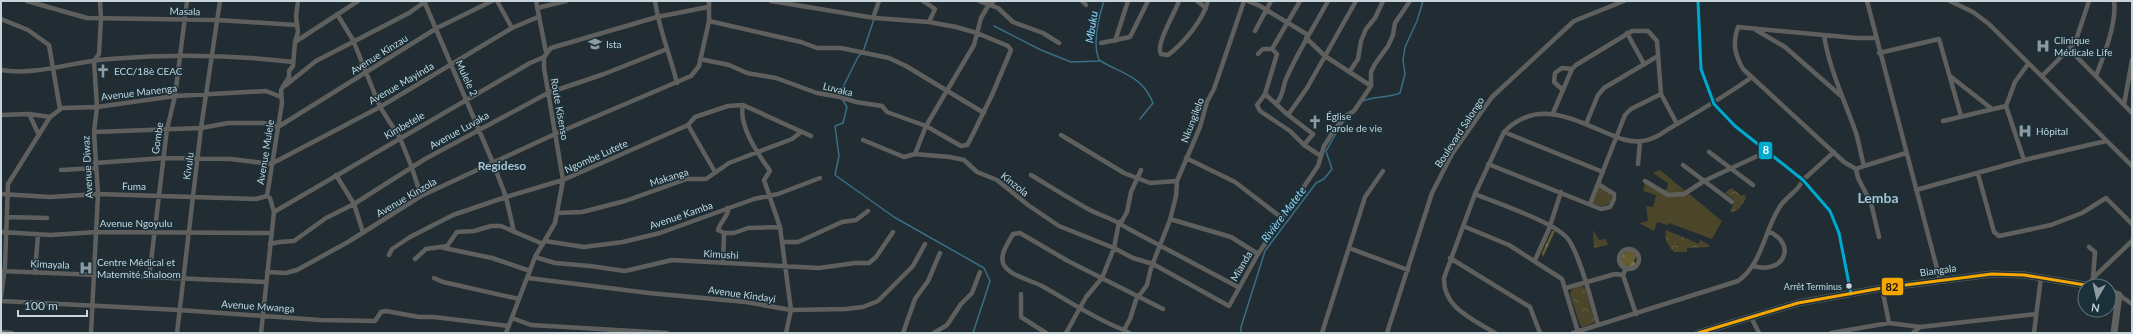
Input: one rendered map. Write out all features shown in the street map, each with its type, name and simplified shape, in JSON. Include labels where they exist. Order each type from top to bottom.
[{"type":"street","name":"Masala","points":[[27,1],[87,18],[217,20],[296,25]]},
{"type":"street","name":"Avenue Diwaz","points":[[92,333],[98,194],[95,166],[94,132],[97,107],[94,61],[98,54],[101,18],[100,1]]},
{"type":"street","name":"Gombe","points":[[149,278],[167,129],[175,96],[179,57],[188,1]]},
{"type":"street","name":"Kivulu","points":[[177,333],[201,128],[220,1]]},
{"type":"street","name":"Avenue Mulele","points":[[274,212],[270,198],[267,196],[282,101],[282,88],[290,77],[289,71],[293,62],[295,42],[298,32],[296,25],[298,1]]},
{"type":"street","points":[[295,42],[358,1]]},
{"type":"street","points":[[282,88],[316,61],[353,40],[409,13],[425,1]]},
{"type":"street","name":"Mulele 2","points":[[425,1],[437,28],[450,65],[467,100],[493,162],[506,196],[514,232]]},
{"type":"street","name":"Avenue Kinzau","points":[[278,126],[437,28],[492,1]]},
{"type":"street","points":[[497,1],[512,28]]},
{"type":"street","points":[[536,1],[546,52]]},
{"type":"street","points":[[537,8],[566,1]]},
{"type":"street","points":[[655,1],[657,17],[677,83]]},
{"type":"street","points":[[555,134],[691,76],[697,69],[700,59],[709,20],[709,1]]},
{"type":"street","points":[[709,20],[801,42],[817,48],[841,48],[889,58],[906,66],[946,92],[984,113],[1010,48],[977,33],[929,22],[872,18],[771,1]]},
{"type":"street","points":[[872,18],[879,1]]},
{"type":"street","points":[[923,1],[935,9],[929,22]]},
{"type":"street","points":[[979,1],[988,6],[998,8],[1013,22],[1043,33],[1059,43]]},
{"type":"street","points":[[914,154],[926,126],[969,54],[988,6],[994,1]]},
{"type":"street","points":[[1082,1],[1086,5]]},
{"type":"street","points":[[1115,40],[1128,1]]},
{"type":"street","points":[[1101,43],[1130,37],[1148,1]]},
{"type":"street","points":[[1179,1],[1168,28],[1159,42],[1158,51],[1161,54],[1168,55],[1192,29],[1206,8],[1208,1]]},
{"type":"street","points":[[1197,1],[1206,8]]},
{"type":"street","name":"Nkungilelo","points":[[1124,330],[1138,297],[1147,285],[1153,264],[1170,219],[1176,196],[1177,181],[1200,127],[1207,102],[1214,89],[1244,1]]},
{"type":"street","points":[[1248,1],[1288,22],[1307,36],[1325,56],[1371,86]]},
{"type":"street","points":[[1255,31],[1271,1]]},
{"type":"street","points":[[1272,49],[1300,1]]},
{"type":"street","points":[[1276,104],[1282,96],[1285,80],[1307,36],[1328,1]]},
{"type":"street","points":[[1288,115],[1304,94],[1356,1]]},
{"type":"street","points":[[1350,71],[1358,59],[1361,41],[1366,29],[1375,18],[1383,1]]},
{"type":"street","points":[[1371,86],[1371,72],[1374,64],[1388,46],[1393,35],[1395,23],[1410,1]]},
{"type":"street","name":"Boulevard Salongo","points":[[1387,333],[1432,193],[1452,154],[1491,99],[1574,21],[1624,1]]},
{"type":"street","points":[[1698,1],[1701,68],[1714,104],[1734,126],[1804,180],[1830,211],[1839,233],[1851,294]]},
{"type":"street","points":[[1867,1],[1879,53],[1940,280]]},
{"type":"street","points":[[1950,1],[1982,18],[2132,166]]},
{"type":"street","points":[[2042,76],[2069,50],[2076,40],[2089,1]]},
{"type":"street","points":[[2096,76],[2107,45],[2115,8],[2114,1]]},
{"type":"street","points":[[546,52],[550,48],[657,17],[708,7]]},
{"type":"street","points":[[337,14],[353,40],[380,106],[400,138],[421,196]]},
{"type":"street","name":"Avenue Mayinda","points":[[271,164],[380,106],[512,28],[538,17]]},
{"type":"street","points":[[1,19],[28,30],[49,45],[60,109],[50,117],[9,181],[7,217],[4,232],[1,297]]},
{"type":"street","points":[[1841,95],[1785,47],[1770,37],[1754,30],[1738,27],[1734,42],[1736,54],[1743,69],[1844,162],[1856,169],[1858,178],[1871,203],[1879,237]]},
{"type":"street","points":[[1754,30],[1768,29],[1824,35],[1876,38]]},
{"type":"street","points":[[1554,113],[1572,69],[1576,65],[1627,34],[1637,30],[1648,31],[1656,41],[1661,94],[1677,124]]},
{"type":"street","points":[[1627,34],[1644,64]]},
{"type":"street","points":[[1824,35],[1826,50],[1856,133],[1864,166]]},
{"type":"street","points":[[1879,53],[1939,39],[1961,116]]},
{"type":"street","points":[[1258,54],[1263,49],[1272,49],[1277,54],[1265,94],[1259,101],[1257,108],[1290,131],[1304,145],[1321,156]]},
{"type":"street","name":"Avenue Luvaka","points":[[270,244],[294,241],[326,218],[354,204],[479,129],[548,93],[667,50]]},
{"type":"street","points":[[2069,50],[2132,113]]},
{"type":"street","name":"Route Kisenso","points":[[506,333],[535,257],[544,242],[557,213],[563,180],[544,68],[544,57],[546,52]]},
{"type":"street","points":[[1586,124],[1600,91],[1658,56]]},
{"type":"street","points":[[1,70],[15,72],[53,69],[111,58],[212,57],[293,62]]},
{"type":"street","name":"Kimbetele","points":[[274,212],[530,63],[544,57]]},
{"type":"street","name":"Luvaka","points":[[700,59],[729,65],[747,73],[776,78],[799,87],[856,102],[882,106],[887,112],[926,126],[960,146],[967,145],[984,113]]},
{"type":"street","points":[[2124,105],[2132,60]]},
{"type":"street","points":[[2024,160],[2006,106],[2012,86],[2028,64]]},
{"type":"street","points":[[1563,90],[1554,82],[1555,73],[1562,68],[1572,69]]},
{"type":"street","points":[[1950,76],[1992,109]]},
{"type":"street","points":[[1495,333],[1455,308],[1450,302],[1443,285],[1450,258],[1462,226],[1488,164],[1504,132],[1519,120],[1533,115],[1554,113],[1586,124],[1617,138],[1640,142],[1652,139],[1714,104],[1752,77]]},
{"type":"street","name":"Mianda","points":[[1153,264],[1229,306],[1238,287],[1258,254],[1318,166],[1324,146],[1333,132],[1344,117],[1354,111],[1371,86]]},
{"type":"street","name":"Avenue Manenga","points":[[60,109],[97,107],[175,96],[207,94],[266,91],[281,96]]},
{"type":"street","points":[[1265,94],[1288,115],[1313,134],[1304,145]]},
{"type":"street","points":[[1590,204],[1628,112],[1661,94]]},
{"type":"street","points":[[786,333],[791,310],[784,267],[780,227],[764,180],[770,171],[757,152],[742,117],[743,105],[811,136]]},
{"type":"street","name":"Ngombe Lutete","points":[[389,255],[392,249],[423,229],[434,226],[453,215],[506,196],[563,180],[688,125],[695,117],[728,106],[743,105]]},
{"type":"street","points":[[1943,121],[2006,106]]},
{"type":"street","points":[[1,115],[29,114],[50,117]]},
{"type":"street","points":[[29,114],[39,135]]},
{"type":"street","points":[[94,132],[201,128],[228,123],[263,123],[278,126]]},
{"type":"street","points":[[688,125],[715,172]]},
{"type":"street","name":"Makanga","points":[[557,213],[575,214],[687,179],[706,179],[730,163],[792,139],[802,132]]},
{"type":"street","points":[[1504,132],[1603,172]]},
{"type":"street","name":"Avenue Kinzola","points":[[267,272],[286,272],[297,270],[421,196],[555,134]]},
{"type":"street","points":[[1061,135],[1105,163],[1137,178],[1150,183],[1177,181]]},
{"type":"street","name":"Kinzola","points":[[863,140],[904,157],[914,154],[950,157],[964,160],[977,172],[997,180],[1028,205],[1059,226],[1114,248],[1133,258],[1153,264]]},
{"type":"street","points":[[1916,190],[2024,160],[2106,141]]},
{"type":"street","points":[[1638,164],[1640,142]]},
{"type":"street","points":[[1645,181],[1668,195],[1684,194],[1704,180],[1768,151]]},
{"type":"street","points":[[1709,152],[1753,186]]},
{"type":"street","points":[[1462,226],[1509,244],[1536,260],[1562,279],[1566,288],[1575,332],[1738,281],[1753,266],[1779,207],[1804,180],[1834,152]]},
{"type":"street","points":[[1856,169],[1906,152]]},
{"type":"street","points":[[61,170],[164,158],[231,159],[271,164]]},
{"type":"street","points":[[1186,158],[1235,182],[1282,218]]},
{"type":"street","points":[[1488,164],[1601,208],[1610,207],[1614,194],[1598,184]]},
{"type":"street","points":[[1683,165],[1732,202]]},
{"type":"street","points":[[1066,333],[1086,297],[1102,278],[1114,248],[1119,222],[1122,221],[1127,212],[1131,192],[1142,170]]},
{"type":"street","points":[[1322,333],[1365,197],[1383,171]]},
{"type":"street","points":[[1978,174],[1994,232],[1999,236],[2051,225],[2082,213],[2106,198],[2132,224]]},
{"type":"street","points":[[336,175],[354,204],[363,232]]},
{"type":"street","points":[[1031,175],[1084,207],[1119,222],[1160,246],[1238,287]]},
{"type":"street","name":"Avenue Kamba","points":[[444,248],[449,244],[454,234],[462,231],[474,231],[491,226],[501,226],[544,242],[584,247],[623,242],[660,233],[727,208],[754,199],[770,196],[820,178]]},
{"type":"street","points":[[1536,260],[1550,226],[1561,192]]},
{"type":"street","name":"Fuma","points":[[1,194],[50,197],[98,194],[160,195],[256,199],[267,196]]},
{"type":"street","points":[[1475,194],[1550,226],[1567,237],[1571,243],[1585,282],[1598,325]]},
{"type":"street","points":[[727,208],[728,211],[726,217],[718,230],[724,233],[730,234],[748,228],[780,227]]},
{"type":"street","points":[[782,242],[798,242],[842,222],[856,220],[868,211]]},
{"type":"street","points":[[261,333],[274,212]]},
{"type":"street","points":[[7,217],[47,218]]},
{"type":"street","points":[[1170,219],[1231,237],[1258,254]]},
{"type":"street","points":[[1753,266],[1772,268],[1777,265],[1784,255],[1785,248],[1781,239],[1768,231]]},
{"type":"street","name":"Avenue Ngoyulu","points":[[4,232],[38,234],[97,232],[271,233]]},
{"type":"street","name":"Kimushi","points":[[535,257],[555,263],[628,272],[672,260],[819,268],[855,263],[869,263],[876,257],[893,232]]},
{"type":"street","points":[[723,263],[724,233]]},
{"type":"street","points":[[1129,333],[1080,309],[1042,286],[1008,269],[1003,263],[1003,252],[1013,234],[1020,233],[1102,278],[1163,309]]},
{"type":"street","points":[[35,273],[38,234]]},
{"type":"street","points":[[2093,278],[2132,241]]},
{"type":"street","name":"Avenue Kindayi","points":[[528,278],[649,294],[746,302],[791,310],[846,309],[875,303],[913,266],[924,244]]},
{"type":"street","points":[[2089,247],[2095,252],[2093,278]]},
{"type":"street","points":[[415,259],[426,249],[444,248],[497,259],[530,271]]},
{"type":"street","points":[[1349,248],[1408,270]]},
{"type":"street","points":[[1627,249],[1635,250],[1640,257],[1639,262],[1634,268],[1626,268],[1620,262],[1620,254],[1627,249]]},
{"type":"street","points":[[904,333],[915,299],[917,299],[928,281],[940,253]]},
{"type":"street","points":[[1450,258],[1530,307],[1540,333]]},
{"type":"street","points":[[1626,268],[1623,275],[1636,314]]},
{"type":"street","name":"Kimayala","points":[[3,271],[266,282]]},
{"type":"street","points":[[934,333],[947,325],[961,304],[972,293],[980,272]]},
{"type":"street","name":"Biangala","points":[[1698,333],[1798,303],[1882,288],[1940,280],[2008,273],[2077,284]]},
{"type":"street","points":[[1566,288],[1615,274],[1623,275]]},
{"type":"street","points":[[2034,333],[2041,277]]},
{"type":"street","points":[[434,278],[444,282],[519,299]]},
{"type":"street","points":[[1882,288],[1890,323]]},
{"type":"street","points":[[1021,294],[1021,317],[1046,333]]},
{"type":"street","points":[[2114,333],[2119,295],[2132,304]]},
{"type":"street","name":"Avenue Mwanga","points":[[1,301],[180,310],[320,320],[375,321],[381,312],[386,311],[419,317],[434,317],[509,326]]},
{"type":"street","points":[[1831,333],[1890,323],[1920,327],[2036,314]]},
{"type":"street","points":[[1751,317],[1759,333]]},
{"type":"street","points":[[512,318],[531,325],[667,333]]},
{"type":"street","points":[[1913,333],[1920,327]]},
{"type":"street","points":[[1,332],[12,333]]},
{"type":"green space","points":[[1660,170],[1722,221],[1712,239],[1669,223],[1668,225],[1657,222],[1654,231],[1639,223],[1648,221],[1646,206],[1653,207],[1656,195],[1643,191],[1645,183],[1658,191],[1667,189],[1668,183],[1653,173]]},
{"type":"green space","points":[[1599,187],[1608,190],[1611,195],[1611,201],[1604,206],[1592,203]]},
{"type":"green space","points":[[1731,188],[1742,196],[1744,194],[1746,198],[1739,209],[1733,212],[1730,211],[1735,201],[1725,193]]},
{"type":"green space","points":[[1593,230],[1599,240],[1606,239],[1608,245],[1594,248]]},
{"type":"green space","points":[[1666,230],[1699,244],[1700,240],[1708,244],[1709,247],[1687,248],[1687,252],[1674,252],[1665,237]]},
{"type":"green space","points":[[1552,231],[1555,231],[1543,257],[1542,253]]},
{"type":"green space","points":[[1629,250],[1635,250],[1638,253],[1634,261],[1637,265],[1630,269],[1622,266],[1620,261],[1623,254]]},
{"type":"green space","points":[[1581,286],[1585,288],[1594,320],[1594,323],[1582,327],[1570,294],[1572,289]]},
{"type":"waterway","name":"Mbuku","points":[[1104,1],[1098,23],[1096,38],[1099,60],[1130,76],[1143,86],[1153,103],[1140,119]]},
{"type":"waterway","name":"Rivière Matete","points":[[1363,101],[1400,93],[1405,74],[1403,60],[1405,47],[1417,21],[1423,1]]},
{"type":"waterway","points":[[841,96],[840,93],[858,57],[863,52],[874,19]]},
{"type":"waterway","points":[[994,26],[1041,50],[1071,62],[1100,61]]},
{"type":"waterway","points":[[842,99],[847,107],[843,123],[835,126],[839,156],[835,175],[894,217],[984,268],[990,281],[973,333]]},
{"type":"waterway","name":"Rivière Matete","points":[[1341,125],[1349,116]]},
{"type":"waterway","name":"Rivière Matete","points":[[1241,333],[1241,327],[1265,251],[1316,183],[1324,179],[1332,169],[1326,151],[1339,128]]},
{"type":"transit line","name":"8","points":[[1698,1],[1701,69],[1714,104],[1735,126],[1803,180],[1830,211],[1839,233],[1851,294]]},
{"type":"transit line","name":"82","points":[[1698,333],[1798,303],[1882,288],[1992,274],[2024,275],[2077,284]]},
{"type":"place","name":"Ista","points":[[595,44]]},
{"type":"place","name":"Clinique Médicale Life","points":[[2043,46]]},
{"type":"place","name":"ECC/18è CEAC","points":[[103,71]]},
{"type":"place","name":"Église Parole de vie","points":[[1315,122]]},
{"type":"place","name":"Hôpital","points":[[2025,131]]},
{"type":"place","name":"Centre Médical et Maternité Shaloom","points":[[86,268]]},
{"type":"place","name":"Arrêt Terminus","points":[[1849,286]]},
{"type":"district","name":"Regideso","points":[[502,165]]},
{"type":"district","name":"Lemba","points":[[1878,197]]}]
